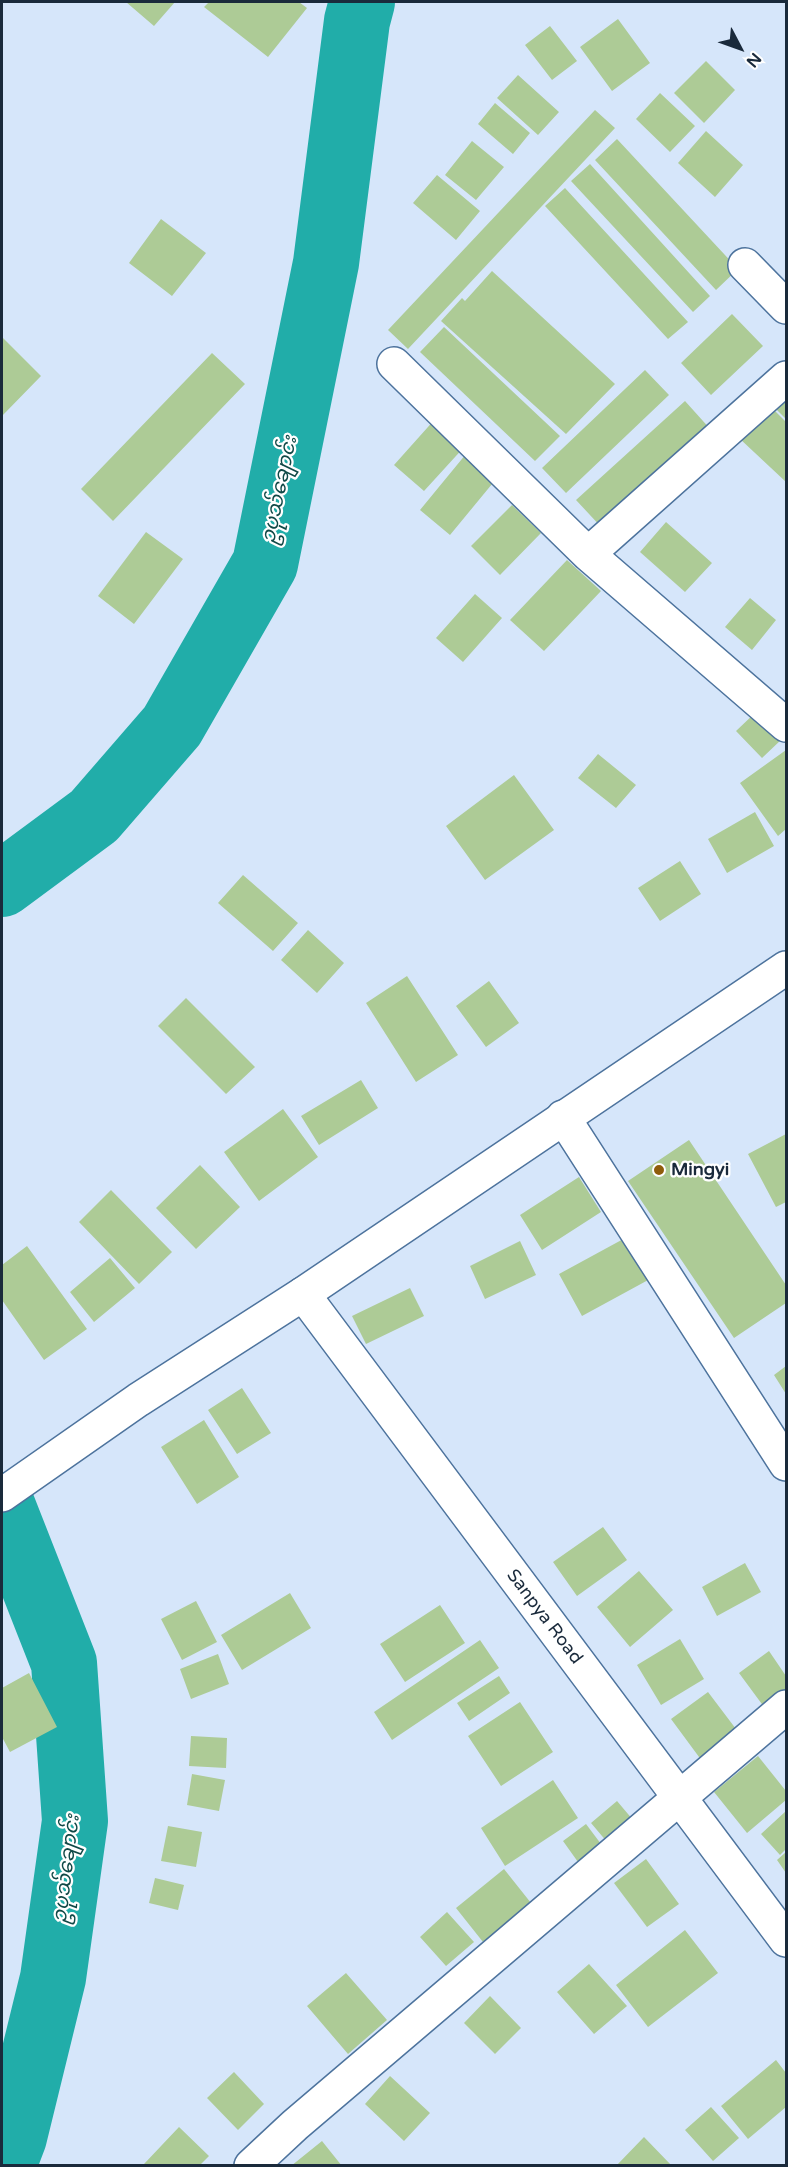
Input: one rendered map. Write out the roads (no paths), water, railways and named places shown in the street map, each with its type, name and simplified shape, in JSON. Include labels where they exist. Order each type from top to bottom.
[{"type":"main road","points":[[745,265],[786,307]]},
{"type":"main road","points":[[394,364],[588,554],[786,725]]},
{"type":"main road","points":[[588,554],[786,378]]},
{"type":"main road","points":[[2,1495],[138,1400],[303,1294],[786,968]]},
{"type":"main road","points":[[563,1117],[786,1464]]},
{"type":"main road","name":"Sanpya Road","points":[[303,1294],[786,1940]]},
{"type":"main road","points":[[251,2166],[295,2125],[786,1707]]},
{"type":"waterway","name":"ဥပုသ်ချောင်း","points":[[2,884],[94,816],[172,726],[265,564],[326,263],[357,21],[362,2]]},
{"type":"waterway","name":"ဥပုသ်ချောင်း","points":[[2,1505],[64,1663],[75,1821],[53,1978],[14,2137],[3,2166]]},
{"type":"place","name":"Mingyi","points":[[659,1170]]}]
